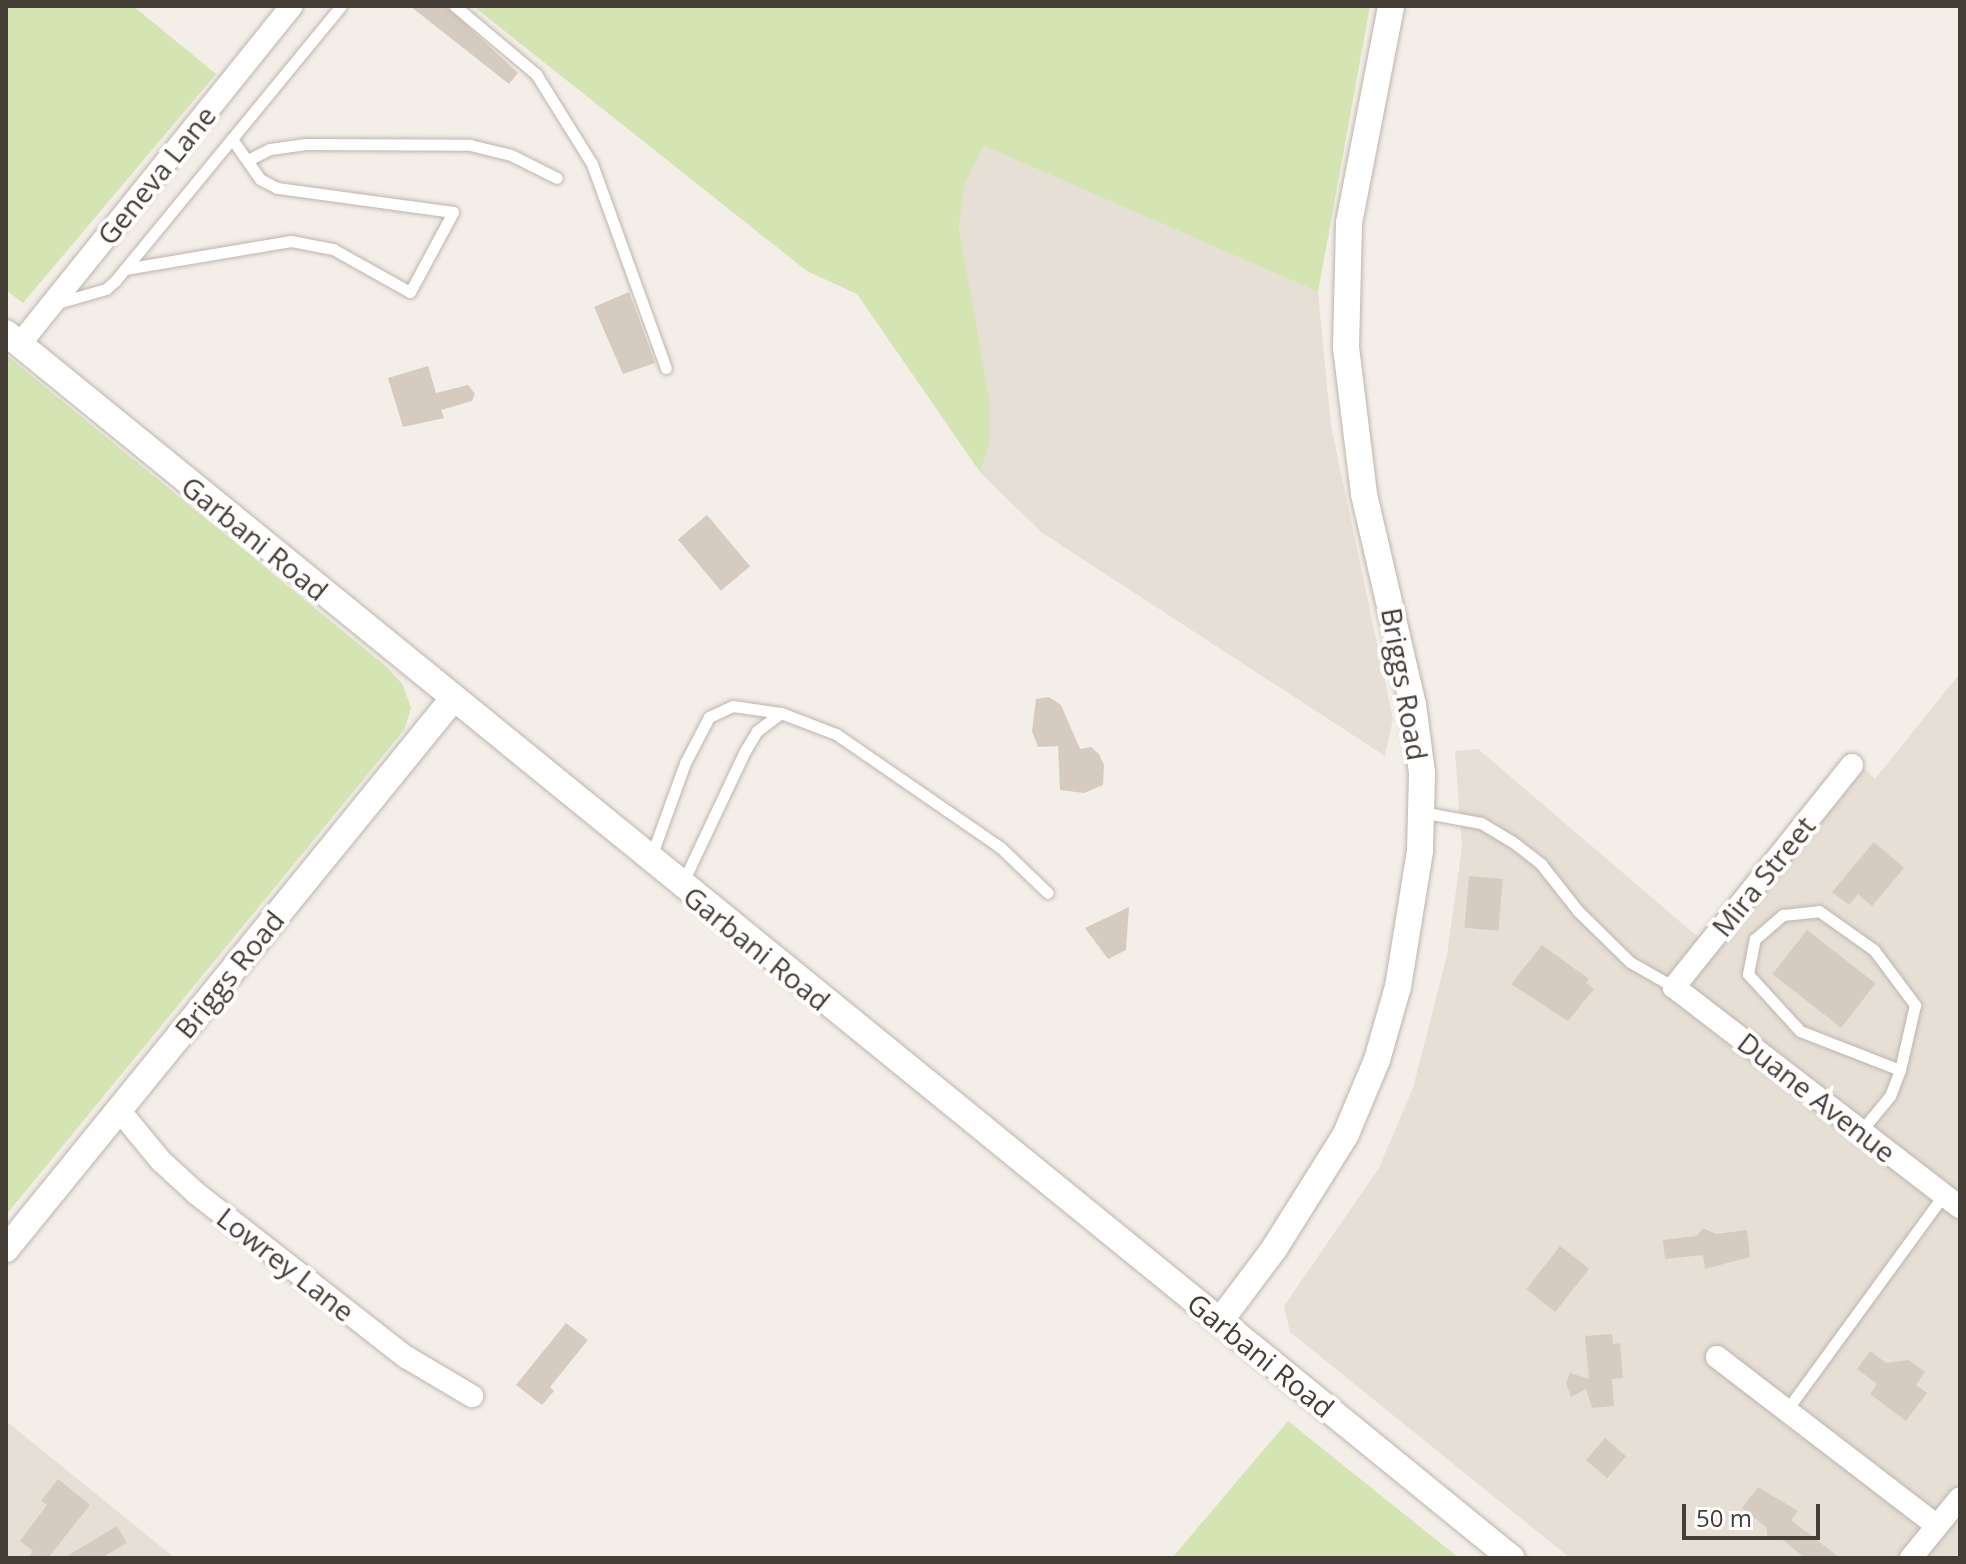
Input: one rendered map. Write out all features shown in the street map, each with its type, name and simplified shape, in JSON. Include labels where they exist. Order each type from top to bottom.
[{"type":"street","name":"Geneva Lane","points":[[13,339],[52,304],[292,6]]},
{"type":"street","name":"Briggs Road","points":[[1220,1321],[1311,1193],[1346,1134],[1377,1060],[1410,925],[1421,812],[1413,705],[1364,494],[1346,347],[1349,223],[1391,6]]},
{"type":"street","name":"Garbani Road","points":[[13,339],[452,700],[1511,1558]]},
{"type":"street","name":"Briggs Road","points":[[6,1249],[452,700]]},
{"type":"street","name":"Mira Street","points":[[1674,987],[1852,765]]},
{"type":"street","name":"Duane Avenue","points":[[1674,987],[1952,1201]]},
{"type":"street","name":"Lowrey Lane","points":[[119,1110],[161,1161],[197,1194],[406,1357],[472,1396]]},
{"type":"street","points":[[1717,1357],[1937,1526]]},
{"type":"street","points":[[1911,1558],[1960,1498]]},
{"type":"lane","points":[[52,304],[106,289],[341,6]]},
{"type":"lane","points":[[455,6],[536,74],[592,164],[666,368]]},
{"type":"lane","points":[[125,269],[291,241],[333,249],[410,292],[453,212],[277,188],[260,179],[250,159],[232,139]]},
{"type":"lane","points":[[250,159],[270,149],[306,144],[470,145],[511,155],[557,178]]},
{"type":"lane","points":[[650,861],[685,763],[709,717],[733,706],[781,713],[836,734],[1000,847],[1048,893]]},
{"type":"lane","points":[[682,886],[745,751],[757,731],[781,713]]},
{"type":"lane","points":[[1421,812],[1481,823],[1513,842],[1541,864],[1578,911],[1630,962],[1674,987]]},
{"type":"lane","points":[[1861,1131],[1890,1096],[1900,1070],[1915,1005],[1874,950],[1819,911],[1783,915],[1755,939],[1748,974],[1800,1031],[1900,1070]]},
{"type":"lane","points":[[1786,1411],[1952,1201]]},
{"type":"shaded area","points":[[984,146],[1318,292],[1331,426],[1393,719],[1385,756],[1041,532],[980,472],[990,442],[990,402],[959,227],[963,185]]},
{"type":"shaded area","points":[[1960,673],[1960,1558],[1570,1558],[1290,1332],[1284,1306],[1379,1168],[1413,1088],[1447,955],[1462,847],[1455,751],[1478,749],[1698,937],[1847,752],[1875,779]]},
{"type":"shaded area","points":[[6,1421],[175,1558],[6,1558]]},
{"type":"green space","points":[[6,6],[133,6],[216,74],[23,303],[6,290]]},
{"type":"green space","points":[[473,6],[1370,6],[1318,292],[984,146],[964,185],[959,227],[990,402],[990,442],[980,472],[857,294],[807,271]]},
{"type":"green space","points":[[6,355],[388,668],[403,685],[411,708],[404,730],[6,1215]]},
{"type":"green space","points":[[1288,1421],[1459,1558],[1172,1558]]},
{"type":"building","points":[[410,6],[446,6],[518,73],[509,84]]},
{"type":"building","points":[[629,292],[655,363],[623,374],[594,307]]},
{"type":"building","points":[[428,366],[436,393],[468,385],[475,394],[472,401],[441,410],[444,418],[403,427],[388,378]]},
{"type":"building","points":[[707,515],[750,566],[721,591],[678,539]]},
{"type":"building","points":[[1049,697],[1061,705],[1080,749],[1091,747],[1099,754],[1104,765],[1103,785],[1084,793],[1060,790],[1058,746],[1038,747],[1032,731],[1036,699]]},
{"type":"building","points":[[1874,842],[1904,868],[1872,906],[1858,894],[1849,905],[1832,892]]},
{"type":"building","points":[[1469,876],[1503,879],[1498,931],[1464,928]]},
{"type":"building","points":[[1129,907],[1126,950],[1108,959],[1085,928]]},
{"type":"building","points":[[1807,930],[1876,984],[1841,1028],[1773,974]]},
{"type":"building","points":[[1542,945],[1589,979],[1586,983],[1594,989],[1568,1021],[1511,984]]},
{"type":"building","points":[[1703,1228],[1716,1234],[1747,1230],[1750,1257],[1705,1269],[1703,1255],[1665,1259],[1663,1240],[1697,1236]]},
{"type":"building","points":[[1560,1246],[1589,1269],[1555,1312],[1526,1289]]},
{"type":"building","points":[[566,1323],[588,1340],[550,1387],[554,1391],[542,1405],[516,1385]]},
{"type":"building","points":[[1612,1334],[1613,1344],[1620,1343],[1623,1378],[1612,1379],[1614,1406],[1592,1408],[1586,1389],[1571,1397],[1566,1383],[1570,1373],[1589,1379],[1585,1336]]},
{"type":"building","points":[[1870,1351],[1886,1363],[1909,1360],[1925,1372],[1916,1385],[1927,1393],[1906,1421],[1870,1394],[1877,1384],[1857,1369]]},
{"type":"building","points":[[1605,1438],[1626,1456],[1607,1478],[1586,1460]]},
{"type":"building","points":[[58,1479],[90,1505],[48,1558],[28,1558],[33,1551],[20,1541],[47,1505],[41,1501]]},
{"type":"building","points":[[1758,1487],[1798,1511],[1791,1520],[1840,1558],[1805,1558],[1780,1538],[1768,1540],[1766,1527],[1742,1508]]},
{"type":"building","points":[[117,1526],[127,1543],[101,1558],[64,1558]]}]
